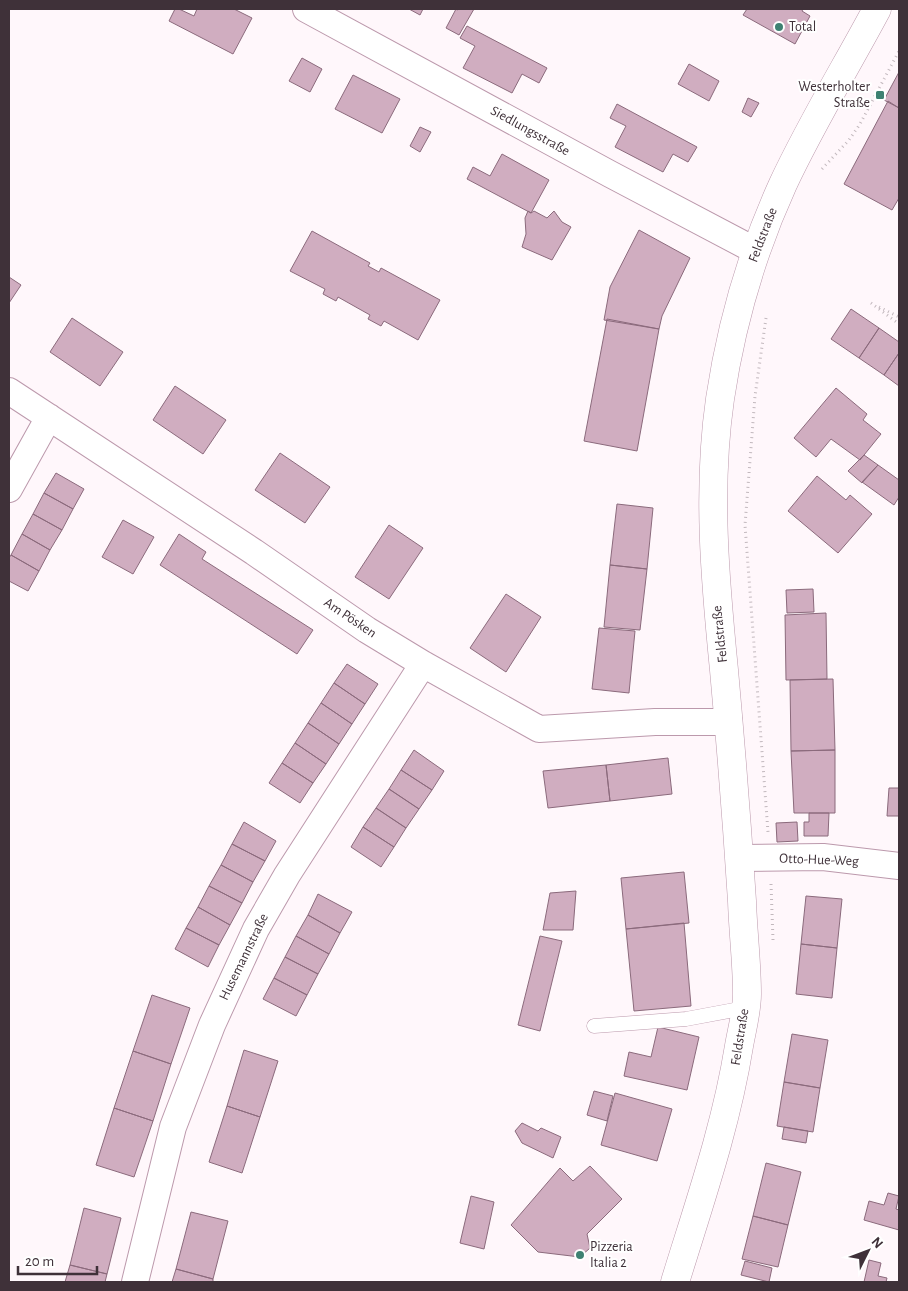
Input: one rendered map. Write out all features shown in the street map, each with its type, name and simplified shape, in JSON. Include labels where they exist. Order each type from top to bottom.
[{"type":"main road","name":"Feldstraße","points":[[675,1282],[717,1146],[735,1074],[747,996],[729,722],[716,594],[712,490],[720,398],[730,345],[756,251],[784,183],[823,106],[877,9]]},
{"type":"street","name":"Siedlungsstraße","points":[[306,9],[756,251]]},
{"type":"street","name":"Am Pösken","points":[[9,391],[254,552],[368,630],[423,664],[539,729],[655,722],[729,722]]},
{"type":"street","points":[[9,489],[49,417]]},
{"type":"street","name":"Husemannstraße","points":[[135,1282],[173,1127],[212,1025],[256,929],[287,875],[423,664]]},
{"type":"street","name":"Otto-Hue-Weg","points":[[739,858],[823,857],[899,866]]},
{"type":"lane","points":[[594,1026],[686,1019],[745,1008]]},
{"type":"path","points":[[818,174],[849,140],[860,124],[899,51]]},
{"type":"path","points":[[899,317],[872,303],[899,324]]},
{"type":"path","points":[[767,312],[755,396],[745,525],[770,858],[773,945]]},
{"type":"building","points":[[175,9],[194,16],[197,9],[234,9],[252,18],[233,54],[169,21]]},
{"type":"building","points":[[409,9],[423,9],[420,15]]},
{"type":"building","points":[[456,9],[474,9],[459,35],[446,28]]},
{"type":"building","points":[[747,9],[803,9],[802,11],[810,16],[795,44],[743,15]]},
{"type":"building","points":[[467,26],[547,68],[539,83],[522,74],[512,93],[463,68],[475,46],[460,38]]},
{"type":"building","points":[[302,58],[322,69],[310,92],[289,81]]},
{"type":"building","points":[[689,64],[719,81],[709,101],[678,84]]},
{"type":"building","points":[[899,72],[899,108],[884,100]]},
{"type":"building","points":[[353,75],[400,99],[382,133],[335,109]]},
{"type":"building","points":[[748,98],[759,103],[751,117],[742,112]]},
{"type":"building","points":[[888,101],[899,108],[899,198],[892,210],[844,184]]},
{"type":"building","points":[[617,104],[697,147],[688,162],[673,154],[663,172],[615,147],[626,126],[610,118]]},
{"type":"building","points":[[420,127],[431,132],[420,152],[410,146]]},
{"type":"building","points":[[502,154],[549,180],[531,213],[467,179],[473,167],[490,176]]},
{"type":"building","points":[[528,211],[531,213],[534,211],[547,218],[554,211],[562,222],[571,227],[552,260],[522,247],[526,234],[525,218]]},
{"type":"building","points":[[639,230],[690,258],[662,316],[659,329],[604,320],[610,287]]},
{"type":"building","points":[[312,231],[370,263],[368,266],[379,272],[381,268],[440,300],[418,340],[384,321],[381,326],[368,319],[370,315],[338,297],[336,301],[323,294],[325,289],[290,271]]},
{"type":"building","points":[[9,277],[21,285],[9,303]]},
{"type":"building","points":[[851,309],[879,328],[859,358],[831,339]]},
{"type":"building","points":[[72,318],[123,352],[100,386],[50,352]]},
{"type":"building","points":[[607,319],[659,329],[637,451],[584,441]]},
{"type":"building","points":[[879,328],[899,342],[899,353],[884,375],[859,358]]},
{"type":"building","points":[[899,353],[899,386],[884,375]]},
{"type":"building","points":[[175,386],[226,420],[203,454],[153,420]]},
{"type":"building","points":[[836,388],[867,414],[863,420],[881,434],[860,460],[831,439],[816,457],[794,438]]},
{"type":"building","points":[[280,453],[330,487],[305,523],[255,490]]},
{"type":"building","points":[[864,455],[878,465],[862,483],[848,471]]},
{"type":"building","points":[[878,465],[899,480],[899,497],[894,505],[862,482]]},
{"type":"building","points":[[56,473],[84,489],[73,509],[44,493]]},
{"type":"building","points":[[817,476],[846,500],[850,495],[872,514],[838,553],[788,511]]},
{"type":"building","points":[[44,493],[73,509],[62,530],[33,514]]},
{"type":"building","points":[[617,504],[653,508],[647,569],[610,565]]},
{"type":"building","points":[[33,514],[62,530],[50,550],[22,534]]},
{"type":"building","points":[[123,520],[154,537],[133,574],[102,557]]},
{"type":"building","points":[[389,525],[423,548],[389,599],[355,577]]},
{"type":"building","points":[[22,534],[50,550],[39,571],[11,555]]},
{"type":"building","points":[[179,534],[206,552],[202,559],[313,630],[297,654],[160,565]]},
{"type":"building","points":[[11,555],[39,571],[28,591],[9,581],[9,558]]},
{"type":"building","points":[[610,565],[647,569],[640,630],[604,627]]},
{"type":"building","points":[[813,589],[814,612],[787,613],[786,590]]},
{"type":"building","points":[[506,594],[541,617],[506,672],[470,648]]},
{"type":"building","points":[[826,613],[827,679],[786,680],[785,615]]},
{"type":"building","points":[[599,628],[635,631],[629,693],[592,689]]},
{"type":"building","points":[[347,664],[378,684],[365,704],[334,683]]},
{"type":"building","points":[[833,679],[835,750],[791,751],[790,680]]},
{"type":"building","points":[[334,683],[365,704],[352,724],[321,703]]},
{"type":"building","points":[[321,703],[352,724],[339,744],[308,723]]},
{"type":"building","points":[[308,723],[339,744],[326,764],[295,743]]},
{"type":"building","points":[[295,743],[326,764],[313,783],[282,763]]},
{"type":"building","points":[[414,750],[444,771],[432,790],[401,770]]},
{"type":"building","points":[[835,750],[835,813],[794,813],[791,751]]},
{"type":"building","points":[[668,758],[672,794],[610,801],[606,765]]},
{"type":"building","points":[[282,763],[313,783],[300,803],[269,783]]},
{"type":"building","points":[[606,765],[610,801],[548,808],[543,771]]},
{"type":"building","points":[[401,770],[432,790],[419,809],[389,789]]},
{"type":"building","points":[[889,788],[899,788],[899,816],[887,816]]},
{"type":"building","points":[[389,789],[419,809],[406,828],[376,808]]},
{"type":"building","points":[[376,808],[406,828],[394,847],[363,827]]},
{"type":"building","points":[[809,813],[829,813],[828,836],[804,836],[804,822],[809,822]]},
{"type":"building","points":[[244,822],[276,841],[265,861],[232,844]]},
{"type":"building","points":[[797,822],[798,841],[777,842],[776,823]]},
{"type":"building","points":[[363,827],[394,847],[381,867],[351,847]]},
{"type":"building","points":[[232,844],[265,861],[253,882],[221,865]]},
{"type":"building","points":[[221,865],[253,882],[242,903],[209,886]]},
{"type":"building","points":[[684,872],[689,923],[626,929],[621,878]]},
{"type":"building","points":[[209,886],[242,903],[230,925],[198,907]]},
{"type":"building","points":[[576,891],[573,930],[543,930],[550,893]]},
{"type":"building","points":[[318,894],[352,912],[340,933],[308,915]]},
{"type":"building","points":[[806,896],[842,899],[837,948],[801,944]]},
{"type":"building","points":[[198,907],[230,925],[219,945],[186,928]]},
{"type":"building","points":[[308,915],[340,933],[329,954],[296,936]]},
{"type":"building","points":[[684,923],[691,1006],[634,1011],[626,929]]},
{"type":"building","points":[[186,928],[219,945],[208,967],[175,949]]},
{"type":"building","points":[[296,936],[329,954],[318,974],[285,957]]},
{"type":"building","points":[[540,936],[562,941],[540,1031],[518,1025]]},
{"type":"building","points":[[801,944],[837,948],[832,998],[796,994]]},
{"type":"building","points":[[285,957],[318,974],[307,995],[274,978]]},
{"type":"building","points":[[274,978],[307,995],[296,1016],[263,999]]},
{"type":"building","points":[[152,995],[190,1008],[171,1064],[133,1051]]},
{"type":"building","points":[[658,1027],[699,1037],[687,1090],[624,1076],[629,1052],[651,1057]]},
{"type":"building","points":[[792,1034],[828,1040],[820,1088],[784,1082]]},
{"type":"building","points":[[244,1050],[278,1061],[260,1117],[227,1106]]},
{"type":"building","points":[[133,1051],[171,1064],[153,1121],[114,1108]]},
{"type":"building","points":[[784,1082],[820,1088],[813,1132],[777,1126]]},
{"type":"building","points":[[594,1091],[613,1096],[607,1121],[587,1115]]},
{"type":"building","points":[[615,1093],[672,1109],[657,1161],[601,1145]]},
{"type":"building","points":[[227,1106],[260,1117],[242,1173],[209,1162]]},
{"type":"building","points":[[114,1108],[153,1121],[134,1177],[96,1165]]},
{"type":"building","points":[[522,1123],[538,1131],[541,1128],[561,1137],[553,1158],[522,1143],[515,1131]]},
{"type":"building","points":[[784,1127],[808,1131],[806,1143],[782,1139]]},
{"type":"building","points":[[766,1163],[801,1172],[788,1225],[753,1216]]},
{"type":"building","points":[[590,1166],[622,1199],[587,1234],[590,1248],[580,1257],[538,1252],[511,1225],[560,1168],[573,1181]]},
{"type":"building","points":[[888,1193],[899,1196],[896,1209],[899,1210],[899,1230],[864,1220],[869,1201],[884,1205]]},
{"type":"building","points":[[471,1196],[494,1202],[484,1249],[460,1243]]},
{"type":"building","points":[[84,1208],[121,1218],[107,1274],[70,1265]]},
{"type":"building","points":[[191,1212],[228,1221],[213,1279],[176,1269]]},
{"type":"building","points":[[753,1216],[788,1225],[778,1267],[742,1259]]},
{"type":"building","points":[[869,1260],[881,1263],[878,1276],[887,1278],[886,1282],[864,1282]]},
{"type":"building","points":[[745,1261],[772,1268],[769,1282],[741,1275]]},
{"type":"building","points":[[70,1265],[107,1274],[105,1282],[65,1282]]},
{"type":"building","points":[[176,1269],[213,1279],[213,1282],[172,1282]]},
{"type":"place","name":"Total","points":[[779,27]]},
{"type":"place","name":"Westerholter Straße","points":[[880,95]]},
{"type":"place","name":"Pizzeria Italia 2","points":[[580,1255]]}]
